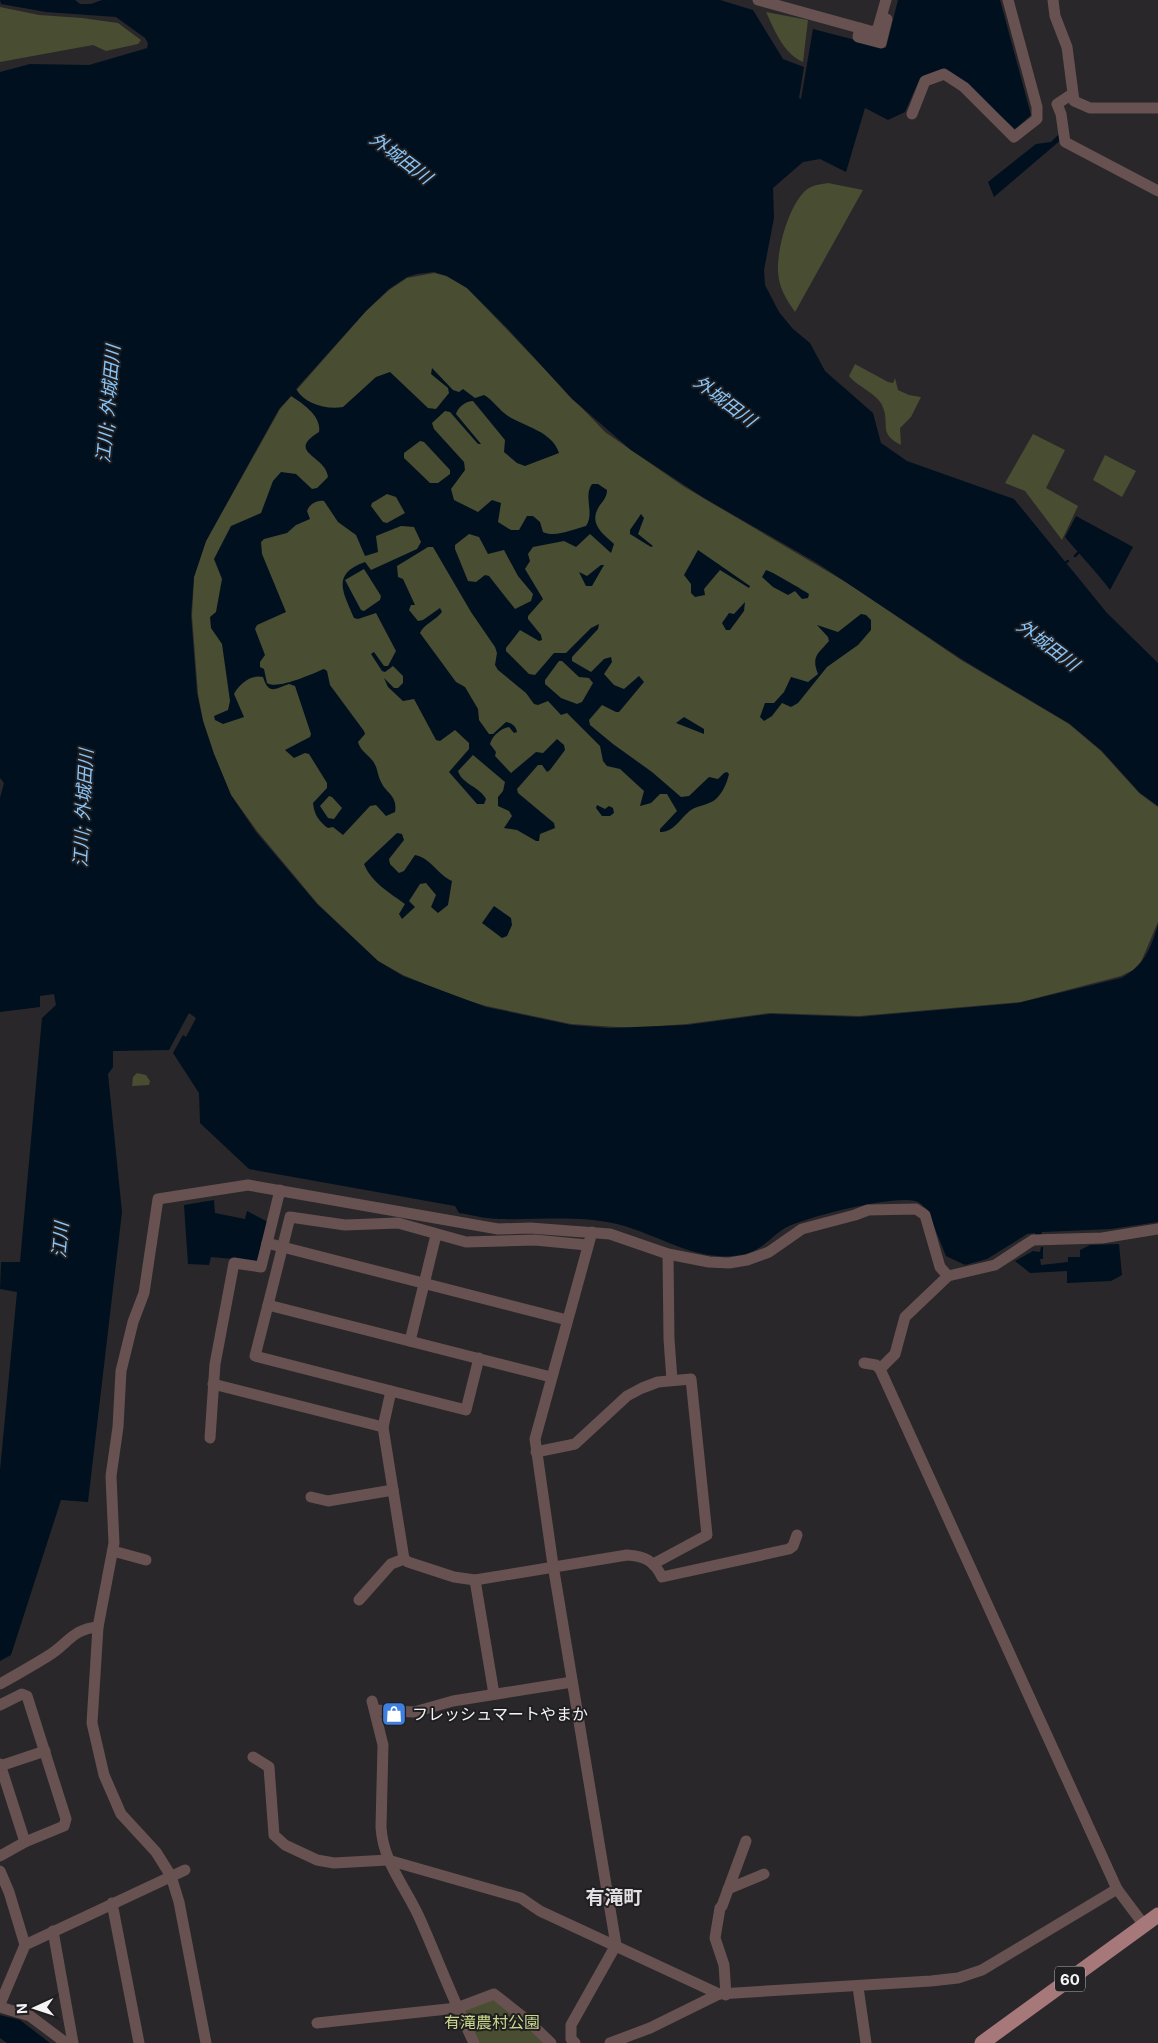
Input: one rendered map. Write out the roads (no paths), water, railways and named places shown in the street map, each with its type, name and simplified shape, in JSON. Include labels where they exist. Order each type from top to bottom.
[{"type":"main road","name":"60","points":[[982,2043],[1158,1915]]},
{"type":"street","points":[[758,0],[874,32],[878,28],[886,0]]},
{"type":"street","points":[[860,28],[858,38],[881,43],[892,0]]},
{"type":"street","points":[[912,114],[926,81],[944,74],[964,87],[1014,137],[1037,119],[1038,107],[1008,0]]},
{"type":"street","points":[[1053,0],[1055,16],[1067,47],[1074,101],[1090,108],[1158,108]]},
{"type":"street","points":[[1072,94],[1057,104],[1062,114],[1065,142],[1158,191]]},
{"type":"street","points":[[206,2043],[179,1902],[171,1876],[156,1852],[121,1814],[104,1775],[96,1748],[92,1723],[98,1627],[114,1543],[111,1476],[118,1427],[121,1371],[133,1322],[144,1293],[158,1199],[161,1197],[248,1185],[498,1229],[530,1228],[610,1234],[668,1254],[709,1262],[729,1263],[747,1260],[769,1252],[802,1229],[856,1216],[868,1210],[916,1209],[924,1215],[940,1267],[948,1276]]},
{"type":"street","points":[[210,1438],[214,1364],[234,1263],[261,1267],[280,1190]]},
{"type":"street","points":[[479,1358],[466,1410],[255,1356],[290,1217],[345,1225],[398,1223],[466,1242],[534,1240],[587,1245]]},
{"type":"street","points":[[880,1369],[894,1354],[906,1317],[948,1276],[995,1265],[1033,1240],[1102,1238],[1158,1229]]},
{"type":"street","points":[[575,2043],[571,2039],[572,2025],[616,1945],[553,1566],[535,1439],[592,1232]]},
{"type":"street","points":[[410,1341],[436,1235]]},
{"type":"street","points":[[267,1243],[567,1320]]},
{"type":"street","points":[[668,1254],[669,1340],[672,1380]]},
{"type":"street","points":[[268,1305],[551,1377]]},
{"type":"street","points":[[864,1363],[876,1365],[880,1369],[1117,1889],[1144,1925]]},
{"type":"street","points":[[536,1452],[575,1444],[627,1396],[658,1382],[691,1379],[707,1535],[655,1563]]},
{"type":"street","points":[[213,1384],[383,1427]]},
{"type":"street","points":[[391,1391],[383,1427],[404,1558],[408,1562],[454,1577],[475,1580],[627,1555],[642,1557],[655,1563],[662,1577],[789,1550],[793,1546],[797,1535]]},
{"type":"street","points":[[312,1497],[328,1501],[393,1490]]},
{"type":"street","points":[[113,1551],[146,1560]]},
{"type":"street","points":[[358,1600],[392,1564],[404,1558]]},
{"type":"street","points":[[475,1580],[494,1694]]},
{"type":"street","points":[[0,1684],[49,1656],[75,1633],[86,1628],[98,1627]]},
{"type":"street","points":[[474,2043],[416,1911],[388,1860],[382,1840],[383,1745],[373,1706],[414,1712],[494,1694],[572,1682]]},
{"type":"street","points":[[0,1705],[22,1694],[27,1696],[67,1823],[25,1842],[0,1856]]},
{"type":"street","points":[[25,1842],[0,1765],[45,1751]]},
{"type":"street","points":[[253,1757],[269,1767],[274,1835],[280,1841],[321,1861],[388,1860],[521,1898],[540,1911],[606,1943],[616,1945],[722,1995]]},
{"type":"street","points":[[722,1995],[724,1965],[716,1944],[714,1931],[720,1908],[746,1841]]},
{"type":"street","points":[[25,1944],[185,1870]]},
{"type":"street","points":[[0,1871],[9,1892],[25,1944],[0,2005],[30,2016],[66,2043]]},
{"type":"street","points":[[728,1889],[764,1874]]},
{"type":"street","points":[[610,2043],[650,2028],[722,1995],[858,1987],[958,1978],[982,1970],[1117,1889]]},
{"type":"street","points":[[112,1904],[139,2043]]},
{"type":"street","points":[[53,1931],[73,2043]]},
{"type":"street","points":[[858,1987],[866,2043]]},
{"type":"street","points":[[318,2024],[457,2008],[494,1994],[552,2043]]},
{"type":"water","points":[[0,0],[75,0],[80,4],[91,4],[102,0],[720,0],[753,10],[783,59],[804,67],[799,98],[801,99],[813,29],[886,48],[898,0],[1000,0],[1031,115],[1015,129],[966,85],[942,70],[920,78],[905,112],[888,120],[865,108],[846,172],[820,159],[803,162],[773,188],[774,218],[764,270],[765,285],[779,312],[793,329],[810,343],[825,371],[873,413],[881,443],[907,461],[1014,499],[1107,613],[1158,663],[1158,806],[1140,793],[1102,751],[1070,724],[963,660],[817,563],[704,498],[631,450],[572,399],[508,329],[467,288],[447,276],[434,272],[407,277],[389,289],[366,311],[296,389],[305,399],[316,405],[330,408],[343,407],[376,377],[390,372],[428,408],[436,409],[449,393],[448,388],[431,374],[432,368],[453,390],[459,392],[463,389],[475,398],[484,395],[508,416],[537,430],[550,439],[559,453],[525,466],[517,463],[504,452],[505,440],[473,401],[463,405],[456,414],[481,444],[478,444],[450,412],[445,411],[432,423],[434,429],[464,462],[465,470],[451,489],[454,500],[478,512],[492,500],[501,503],[498,522],[511,530],[519,530],[527,516],[533,516],[540,522],[543,532],[548,534],[559,534],[586,526],[589,516],[589,494],[592,484],[598,484],[607,490],[606,496],[595,517],[598,527],[614,544],[611,553],[590,534],[576,547],[564,541],[533,547],[528,554],[530,561],[525,569],[543,599],[528,616],[528,619],[541,635],[542,640],[539,641],[520,630],[506,648],[506,651],[529,674],[535,675],[554,653],[566,653],[591,628],[599,624],[598,629],[572,657],[572,661],[591,672],[604,659],[611,657],[612,662],[604,674],[614,685],[624,689],[639,676],[644,682],[619,712],[602,705],[589,720],[590,725],[652,772],[681,797],[689,796],[709,777],[718,779],[727,772],[729,774],[723,790],[713,801],[691,810],[669,830],[660,832],[660,829],[677,811],[667,794],[660,794],[651,803],[640,806],[644,791],[620,769],[607,766],[603,761],[600,746],[567,713],[561,715],[548,701],[538,705],[534,704],[526,693],[498,670],[495,665],[497,653],[495,647],[471,612],[433,547],[428,547],[397,566],[398,577],[403,579],[415,605],[411,605],[409,610],[418,621],[423,620],[440,608],[442,612],[424,627],[420,633],[456,682],[465,687],[478,709],[479,720],[489,734],[493,734],[506,722],[516,728],[517,732],[514,733],[509,727],[503,729],[493,738],[490,744],[496,752],[495,756],[511,773],[536,752],[543,753],[557,739],[564,745],[565,750],[550,770],[547,772],[542,765],[538,765],[517,789],[518,793],[554,823],[555,828],[540,834],[539,841],[536,841],[517,830],[504,828],[512,816],[509,811],[498,806],[498,797],[503,791],[505,782],[473,755],[458,771],[463,779],[480,791],[486,799],[484,804],[477,804],[449,772],[469,749],[469,743],[455,730],[440,741],[436,740],[414,699],[403,701],[388,687],[384,678],[394,688],[398,688],[403,683],[403,676],[393,666],[385,672],[382,671],[371,654],[374,652],[384,666],[388,666],[396,651],[376,613],[358,619],[354,618],[346,600],[343,585],[347,572],[365,562],[371,570],[417,549],[421,542],[414,527],[401,526],[376,536],[378,552],[365,556],[356,535],[338,522],[324,501],[318,501],[312,504],[307,511],[310,519],[296,525],[287,533],[264,539],[261,542],[262,554],[286,612],[257,625],[255,629],[265,655],[260,662],[260,667],[264,669],[267,683],[272,685],[286,683],[324,669],[327,671],[330,685],[364,731],[365,734],[358,742],[359,745],[374,763],[383,786],[395,802],[395,812],[386,816],[376,805],[370,806],[343,835],[333,827],[328,828],[322,823],[316,814],[313,803],[327,788],[327,783],[309,754],[305,753],[294,758],[285,750],[310,737],[311,734],[295,686],[289,684],[273,689],[267,686],[263,677],[250,678],[242,683],[234,694],[244,717],[223,724],[215,720],[214,716],[228,710],[230,701],[222,644],[211,628],[210,617],[216,612],[222,579],[214,559],[231,526],[261,513],[273,481],[281,472],[296,474],[312,489],[317,488],[328,477],[326,470],[306,450],[306,445],[310,439],[319,432],[317,421],[310,411],[291,396],[279,409],[206,541],[194,577],[191,615],[197,693],[203,721],[214,754],[231,795],[256,832],[317,904],[378,961],[403,976],[486,1007],[571,1025],[609,1028],[687,1025],[770,1014],[859,1017],[1018,1003],[1121,978],[1141,963],[1158,925],[1158,1222],[1111,1229],[1042,1232],[1041,1235],[1036,1236],[1035,1233],[1027,1234],[987,1259],[965,1265],[946,1256],[927,1209],[923,1205],[915,1201],[889,1201],[833,1212],[800,1222],[783,1229],[762,1246],[749,1253],[724,1256],[708,1255],[693,1251],[617,1224],[602,1221],[484,1218],[459,1213],[455,1206],[249,1169],[200,1123],[199,1093],[173,1053],[183,1035],[186,1037],[196,1018],[189,1013],[169,1050],[113,1051],[113,1067],[108,1074],[122,1212],[88,1502],[61,1500],[11,1655],[0,1661],[0,1470],[17,1292],[0,1289],[1,1262],[20,1262],[42,1018],[56,1005],[54,994],[40,996],[40,1007],[0,1012],[0,798],[4,783],[0,778],[0,72],[30,64],[89,65],[147,48],[148,43],[145,38],[116,17],[46,12],[1,4]],"holes":[[[420,441],[424,442],[450,470],[450,474],[438,483],[430,483],[404,458],[404,453]],[[387,494],[396,497],[405,513],[387,523],[383,522],[371,506],[372,503]],[[469,534],[479,537],[488,554],[504,550],[518,576],[533,594],[531,601],[515,609],[489,576],[485,575],[476,582],[468,581],[455,545]],[[364,569],[381,596],[380,600],[364,611],[361,610],[345,580]],[[559,661],[562,661],[579,677],[589,678],[593,683],[582,702],[577,704],[561,698],[545,684],[545,680]],[[329,796],[342,808],[334,819],[328,818],[320,806]]]},
{"type":"water","points":[[1059,134],[1062,139],[994,197],[988,182],[1036,144],[1051,142]]},
{"type":"water","points":[[641,514],[644,518],[638,534],[653,546],[651,547],[630,534],[630,530]]},
{"type":"water","points":[[1076,516],[1133,547],[1110,590],[1065,537]]},
{"type":"water","points":[[698,550],[750,586],[749,588],[720,570],[704,589],[705,595],[695,597],[691,593],[691,584],[684,575]]},
{"type":"water","points":[[601,565],[604,565],[592,586],[586,586],[579,572],[587,576]]},
{"type":"water","points":[[766,570],[809,594],[808,598],[802,599],[795,591],[788,595],[773,587],[762,577]]},
{"type":"water","points":[[745,602],[744,611],[730,630],[726,630],[722,623],[729,613],[734,614]]},
{"type":"water","points":[[861,614],[866,615],[871,620],[871,630],[858,645],[827,667],[798,703],[791,707],[782,703],[772,716],[764,721],[760,717],[765,703],[774,703],[784,692],[791,677],[808,682],[818,674],[815,663],[817,656],[829,641],[828,637],[817,625],[838,632]]},
{"type":"water","points":[[684,717],[704,729],[704,734],[676,723]]},
{"type":"water","points":[[597,805],[605,809],[609,806],[613,808],[614,813],[610,816],[602,816],[596,808]]},
{"type":"water","points":[[397,833],[402,834],[404,840],[389,859],[390,864],[399,873],[404,871],[415,855],[426,859],[452,881],[448,905],[438,913],[431,907],[436,895],[426,883],[420,884],[409,901],[415,907],[402,919],[399,914],[405,904],[382,887],[367,870],[364,864]]},
{"type":"water","points":[[494,906],[511,918],[512,925],[507,936],[502,938],[482,923]]},
{"type":"water","points":[[214,1200],[215,1213],[245,1219],[247,1211],[268,1222],[257,1261],[211,1257],[209,1265],[188,1264],[184,1205]]},
{"type":"water","points":[[1119,1244],[1122,1275],[1111,1281],[1067,1283],[1067,1271],[1030,1273],[1015,1261],[1033,1251],[1040,1252],[1041,1247],[1043,1247],[1043,1259],[1040,1259],[1041,1265],[1068,1262],[1068,1257],[1080,1257],[1080,1250],[1090,1245]]},
{"type":"water","points":[[0,2015],[20,2020],[50,2043],[7,2043],[0,2038]]},
{"type":"waterway","points":[[1075,556],[1078,553]]},
{"type":"place","name":"フレッシュマートやまか","points":[[394,1714]]},
{"type":"district","name":"有滝町","points":[[614,1897]]},
{"type":"water label","name":"外城田川","points":[[401,158]]},
{"type":"water label","name":"外城田川","points":[[725,401]]},
{"type":"water label","name":"江川; 外城田川","points":[[108,404]]},
{"type":"water label","name":"外城田川","points":[[1048,645]]},
{"type":"water label","name":"江川; 外城田川","points":[[83,808]]},
{"type":"water label","name":"江川","points":[[60,1240]]},
{"type":"park label","name":"有滝農村公園","points":[[492,2022]]}]
